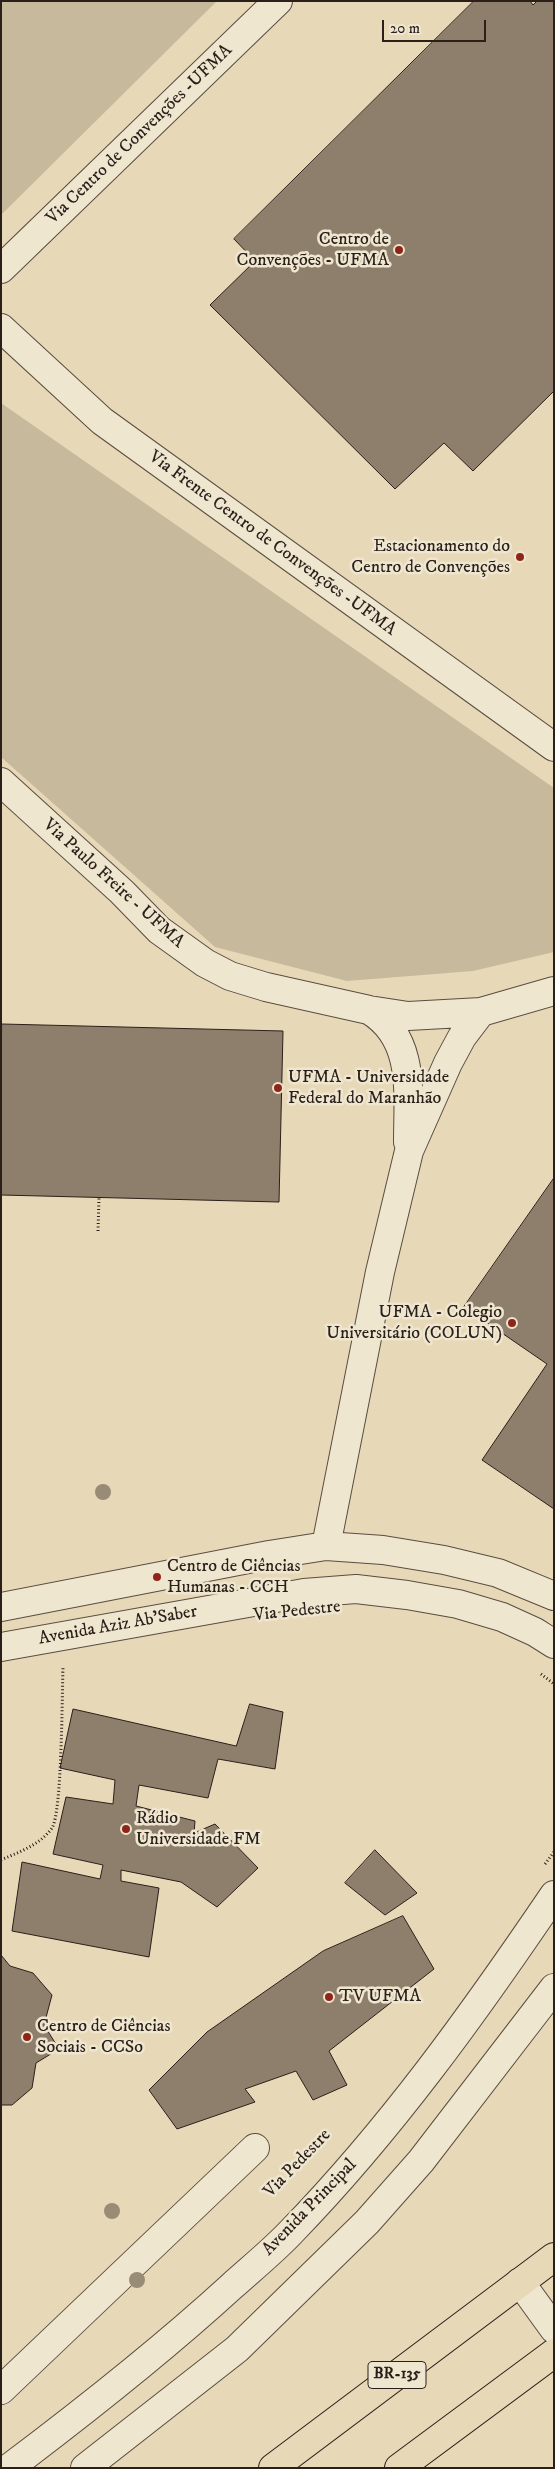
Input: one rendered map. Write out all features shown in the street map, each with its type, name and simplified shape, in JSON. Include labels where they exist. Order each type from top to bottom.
[{"type":"highway","name":"BR-135","points":[[273,2468],[554,2257]]},
{"type":"highway","points":[[399,2468],[554,2353]]},
{"type":"street","name":"Via Centro de Convenções -UFMA","points":[[1,269],[278,1]]},
{"type":"street","name":"Via Frente Centro de Convenções -UFMA","points":[[1,328],[102,421],[554,747]]},
{"type":"street","name":"Via Paulo Freire - UFMA","points":[[1,782],[122,892],[159,930],[205,963],[230,976],[266,987],[369,1010],[408,1016],[481,1012],[554,990]]},
{"type":"street","points":[[369,1010],[390,1027],[404,1054],[408,1069],[408,1150]]},
{"type":"street","points":[[326,1546],[380,1272],[408,1150],[448,1063],[462,1037],[481,1012]]},
{"type":"street","points":[[1,1607],[259,1557],[326,1546],[383,1550],[444,1560],[498,1573],[554,1596]]},
{"type":"street","name":"Avenida Aziz Ab'Saber","points":[[1,1647],[304,1593],[356,1589],[458,1604],[502,1618],[535,1632],[554,1644]]},
{"type":"street","name":"Avenida Principal","points":[[9,2468],[178,2335],[290,2233],[377,2137],[482,2000],[554,1895]]},
{"type":"street","points":[[85,2468],[237,2349],[367,2222],[421,2162],[554,1988]]},
{"type":"street","points":[[1,2390],[256,2148]]},
{"type":"street","points":[[520,2282],[554,2329]]},
{"type":"path","points":[[98,1231],[99,1198]]},
{"type":"path","points":[[1,1860],[34,1845],[53,1827],[58,1797],[63,1662]]},
{"type":"path","points":[[534,1669],[554,1684]]},
{"type":"path","points":[[542,1868],[554,1852]]},
{"type":"shaded area","points":[[1,1],[217,1],[1,215]]},
{"type":"shaded area","points":[[1,403],[554,788],[554,952],[473,971],[347,981],[215,947],[1,757]]},
{"type":"building","name":"Centro de Convenções - UFMA","points":[[474,1],[530,1],[533,5],[537,1],[554,1],[554,391],[473,471],[444,443],[395,489],[210,305],[255,261],[234,239]]},
{"type":"building","points":[[2,1024],[283,1031],[279,1202],[1,1195]]},
{"type":"building","points":[[554,1178],[554,1509],[482,1460],[547,1364],[464,1307]]},
{"type":"building","name":"Rádio Universidade FM","points":[[250,1704],[283,1712],[275,1769],[218,1759],[208,1798],[139,1785],[136,1806],[195,1821],[194,1833],[215,1824],[258,1868],[217,1907],[181,1882],[121,1870],[121,1881],[159,1888],[149,1957],[12,1931],[22,1862],[100,1879],[103,1865],[53,1854],[66,1797],[113,1804],[115,1780],[60,1768],[73,1709],[236,1746]]},
{"type":"building","points":[[375,1850],[417,1893],[385,1915],[345,1883]]},
{"type":"building","name":"TV UFMA","points":[[403,1916],[434,1969],[329,2051],[347,2085],[313,2100],[296,2071],[245,2089],[255,2102],[177,2129],[149,2090],[207,2032],[323,1951]]},
{"type":"building","name":"Centro de Ciências Sociais - CCSo","points":[[1,1955],[10,1966],[33,1973],[52,1995],[44,2025],[59,2049],[36,2063],[32,2088],[12,2105],[1,2105]]},
{"type":"place","name":"Centro de Convenções - UFMA","points":[[399,250]]},
{"type":"place","name":"Estacionamento do Centro de Convenções","points":[[520,557]]},
{"type":"place","name":"UFMA - Universidade Federal do Maranhão","points":[[278,1088]]},
{"type":"place","name":"UFMA - Colegio Universitário (COLUN)","points":[[512,1323]]},
{"type":"place","name":"Centro de Ciências Humanas - CCH","points":[[157,1577]]},
{"type":"place","name":"Rádio Universidade FM","points":[[126,1829]]},
{"type":"place","name":"TV UFMA","points":[[329,1997]]},
{"type":"place","name":"Centro de Ciências Sociais - CCSo","points":[[27,2037]]}]
